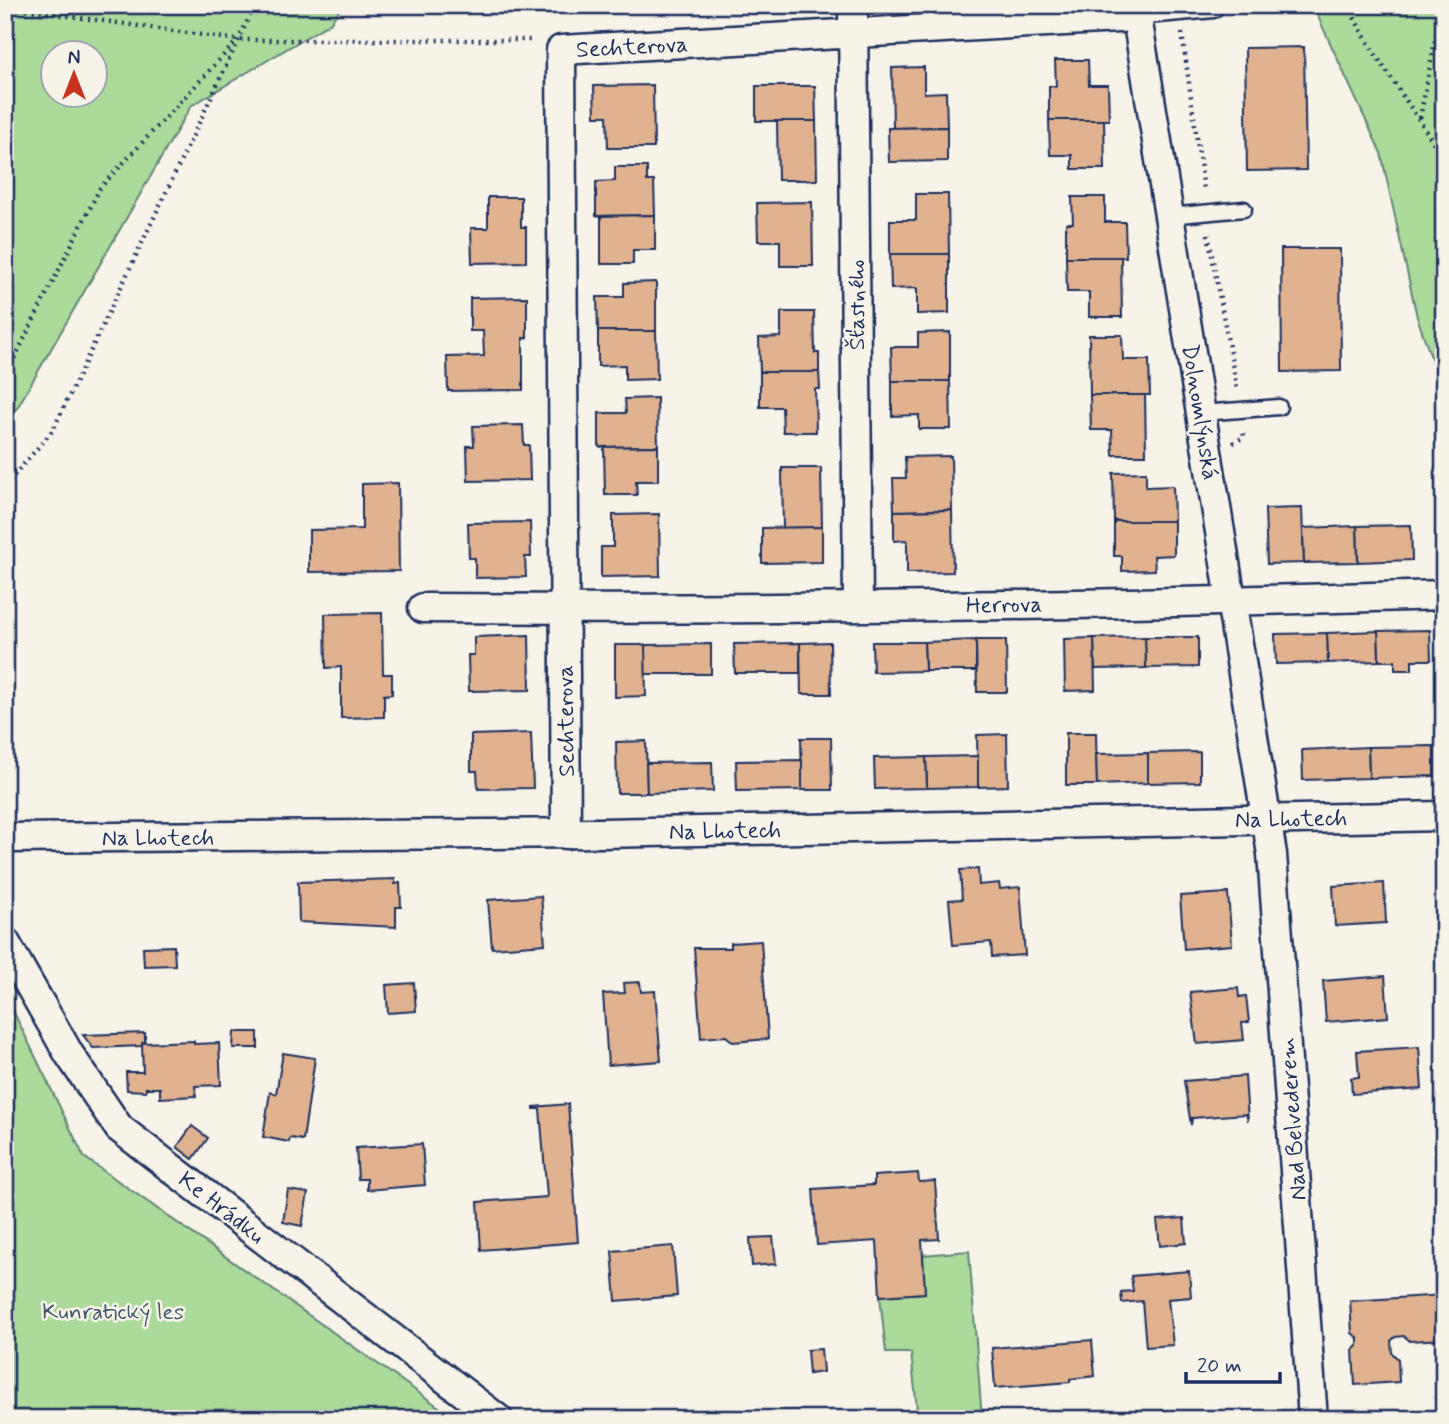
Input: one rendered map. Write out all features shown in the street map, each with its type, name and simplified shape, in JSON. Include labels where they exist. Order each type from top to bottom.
[{"type":"street","name":"Sechterova","points":[[566,834],[561,50],[854,19],[1135,11]]},
{"type":"street","name":"Dolnomlýnská","points":[[1135,11],[1265,819]]},
{"type":"street","name":"Šťastného","points":[[854,19],[858,606]]},
{"type":"street","name":"Herrova","points":[[564,609],[1232,601],[1444,595]]},
{"type":"street","points":[[423,608],[564,609]]},
{"type":"street","name":"Na Lhotech","points":[[5,838],[566,834],[1444,816]]},
{"type":"street","name":"Nad Belvederem","points":[[1265,819],[1272,855],[1313,1419]]},
{"type":"street","name":"Ke Hrádku","points":[[5,942],[69,1054],[119,1128],[498,1419]]},
{"type":"lane","points":[[1135,11],[1182,13],[1214,10]]},
{"type":"lane","points":[[1169,216],[1244,209]]},
{"type":"lane","points":[[1201,414],[1279,407]]},
{"type":"path","points":[[5,486],[53,430],[255,5]]},
{"type":"path","points":[[1348,5],[1369,47],[1442,151],[1444,163]]},
{"type":"path","points":[[1420,118],[1442,5]]},
{"type":"path","points":[[5,7],[237,40],[543,40],[561,50]]},
{"type":"path","points":[[1182,13],[1181,27],[1205,197],[1204,212],[1244,437],[1208,456]]},
{"type":"path","points":[[5,377],[100,188],[237,40]]},
{"type":"green space","points":[[5,5],[343,5],[330,23],[191,106],[5,429]]},
{"type":"green space","points":[[1316,5],[1444,5],[1444,379],[1439,380],[1417,317],[1381,153],[1319,19]]},
{"type":"green space","name":"Kunratický les","points":[[5,994],[84,1157],[456,1419],[5,1419]]},
{"type":"green space","points":[[969,1251],[982,1419],[918,1419],[911,1353],[886,1353],[880,1296],[925,1293],[923,1255]]},
{"type":"building","points":[[672,5],[672,6],[610,7]]},
{"type":"building","points":[[1304,47],[1306,170],[1247,171],[1245,48]]},
{"type":"building","points":[[1055,60],[1088,60],[1089,85],[1108,85],[1109,120],[1049,120],[1049,86],[1056,86]]},
{"type":"building","points":[[924,67],[924,93],[946,92],[947,127],[893,128],[892,68]]},
{"type":"building","points":[[653,85],[654,148],[608,148],[607,116],[595,116],[594,86]]},
{"type":"building","points":[[756,86],[815,86],[816,121],[756,121]]},
{"type":"building","points":[[1049,120],[1104,120],[1105,169],[1072,169],[1072,155],[1050,155]]},
{"type":"building","points":[[777,121],[816,121],[817,180],[778,180]]},
{"type":"building","points":[[947,127],[947,161],[889,162],[888,128]]},
{"type":"building","points":[[615,167],[647,167],[647,181],[654,181],[655,215],[596,216],[596,182],[615,181]]},
{"type":"building","points":[[916,194],[948,194],[949,254],[890,254],[890,220],[916,220]]},
{"type":"building","points":[[488,197],[521,197],[521,227],[526,227],[526,262],[472,263],[471,228],[488,228]]},
{"type":"building","points":[[1072,197],[1105,197],[1105,222],[1125,222],[1126,257],[1066,257],[1066,223],[1073,223]]},
{"type":"building","points":[[812,202],[813,266],[780,266],[780,241],[758,241],[757,203]]},
{"type":"building","points":[[655,215],[655,250],[633,250],[633,264],[601,264],[601,216]]},
{"type":"building","points":[[1281,249],[1340,249],[1341,371],[1282,372]]},
{"type":"building","points":[[890,254],[949,254],[949,313],[917,314],[917,288],[891,289]]},
{"type":"building","points":[[1066,257],[1121,257],[1122,317],[1089,317],[1089,292],[1067,292]]},
{"type":"building","points":[[656,282],[656,331],[598,331],[597,297],[624,297],[624,283]]},
{"type":"building","points":[[527,297],[527,338],[523,338],[523,390],[448,391],[447,357],[484,356],[483,331],[470,331],[470,298]]},
{"type":"building","points":[[781,312],[814,312],[815,353],[819,353],[819,372],[760,372],[759,338],[781,337]]},
{"type":"building","points":[[598,331],[656,331],[657,379],[625,380],[625,365],[598,366]]},
{"type":"building","points":[[950,332],[950,381],[892,381],[891,347],[918,347],[918,333]]},
{"type":"building","points":[[1089,335],[1122,335],[1123,360],[1149,360],[1150,395],[1090,395]]},
{"type":"building","points":[[760,372],[819,372],[820,389],[815,389],[816,432],[783,432],[782,407],[760,407]]},
{"type":"building","points":[[892,381],[950,381],[951,429],[919,429],[919,415],[892,416]]},
{"type":"building","points":[[1090,395],[1145,395],[1146,455],[1113,455],[1112,430],[1091,430]]},
{"type":"building","points":[[657,398],[658,446],[599,447],[599,413],[626,413],[625,399]]},
{"type":"building","points":[[523,425],[524,445],[529,445],[530,480],[468,481],[467,446],[474,446],[473,426]]},
{"type":"building","points":[[658,446],[658,481],[636,481],[637,495],[605,495],[604,447]]},
{"type":"building","points":[[951,456],[952,510],[894,511],[893,478],[906,478],[905,457]]},
{"type":"building","points":[[782,468],[821,468],[822,527],[783,528]]},
{"type":"building","points":[[1146,472],[1146,487],[1173,486],[1174,521],[1114,521],[1113,473]]},
{"type":"building","points":[[398,483],[399,571],[309,572],[309,530],[362,529],[362,484]]},
{"type":"building","points":[[1302,508],[1304,563],[1267,564],[1265,509]]},
{"type":"building","points":[[952,510],[953,572],[907,573],[907,540],[894,541],[894,511]]},
{"type":"building","points":[[659,514],[660,576],[601,577],[601,547],[613,547],[613,515]]},
{"type":"building","points":[[1114,521],[1174,521],[1174,555],[1154,556],[1155,570],[1122,571],[1122,556],[1114,556]]},
{"type":"building","points":[[530,522],[531,557],[525,557],[526,577],[475,578],[475,558],[469,558],[468,523]]},
{"type":"building","points":[[1411,525],[1412,560],[1358,562],[1357,526]]},
{"type":"building","points":[[1357,526],[1358,562],[1304,563],[1303,528]]},
{"type":"building","points":[[822,527],[822,562],[762,563],[762,528]]},
{"type":"building","points":[[382,613],[383,674],[392,674],[392,694],[384,695],[384,717],[341,718],[341,667],[326,668],[325,614]]},
{"type":"building","points":[[1430,630],[1431,660],[1412,660],[1412,670],[1395,670],[1395,661],[1379,661],[1378,631]]},
{"type":"building","points":[[1378,631],[1379,661],[1328,663],[1327,633]]},
{"type":"building","points":[[1327,633],[1328,663],[1276,664],[1275,634]]},
{"type":"building","points":[[529,635],[530,690],[469,691],[468,655],[474,655],[474,637]]},
{"type":"building","points":[[1145,637],[1198,637],[1198,667],[1146,668]]},
{"type":"building","points":[[1145,637],[1146,668],[1095,669],[1094,638]]},
{"type":"building","points":[[1094,638],[1095,690],[1065,691],[1064,639]]},
{"type":"building","points":[[976,640],[976,671],[925,671],[924,642]]},
{"type":"building","points":[[976,640],[1006,640],[1007,692],[977,692]]},
{"type":"building","points":[[830,642],[831,694],[801,694],[800,643]]},
{"type":"building","points":[[872,642],[924,642],[925,671],[873,672]]},
{"type":"building","points":[[800,643],[800,673],[735,673],[734,644]]},
{"type":"building","points":[[711,644],[711,674],[645,674],[645,645]]},
{"type":"building","points":[[615,645],[645,645],[646,696],[615,697]]},
{"type":"building","points":[[531,733],[533,788],[478,789],[477,771],[471,771],[471,735]]},
{"type":"building","points":[[1066,733],[1096,733],[1097,785],[1066,785]]},
{"type":"building","points":[[1007,734],[1008,786],[978,787],[977,735]]},
{"type":"building","points":[[801,738],[831,738],[832,790],[802,790]]},
{"type":"building","points":[[646,741],[647,793],[617,793],[616,742]]},
{"type":"building","points":[[1434,746],[1434,776],[1369,778],[1368,747]]},
{"type":"building","points":[[1368,747],[1369,778],[1303,780],[1302,750]]},
{"type":"building","points":[[1200,752],[1200,782],[1148,783],[1148,753]]},
{"type":"building","points":[[1148,753],[1148,783],[1097,785],[1096,754]]},
{"type":"building","points":[[978,756],[978,787],[927,788],[926,757]]},
{"type":"building","points":[[926,757],[927,788],[875,789],[874,758]]},
{"type":"building","points":[[802,760],[802,790],[737,791],[736,761]]},
{"type":"building","points":[[712,762],[713,791],[647,793],[646,763]]},
{"type":"building","points":[[978,869],[979,885],[999,883],[1000,889],[1020,887],[1025,955],[992,957],[991,942],[953,945],[949,900],[962,899],[960,870]]},
{"type":"building","points":[[395,879],[395,884],[400,883],[401,907],[396,907],[396,927],[299,922],[298,882]]},
{"type":"building","points":[[1384,883],[1386,923],[1335,926],[1333,886]]},
{"type":"building","points":[[1228,893],[1232,945],[1184,949],[1180,896]]},
{"type":"building","points":[[541,896],[545,944],[492,948],[488,900]]},
{"type":"building","points":[[761,941],[768,1039],[733,1042],[726,1036],[701,1038],[694,948],[731,948],[731,943]]},
{"type":"building","points":[[174,946],[175,965],[144,966],[143,947]]},
{"type":"building","points":[[1385,976],[1388,1017],[1326,1022],[1323,981]]},
{"type":"building","points":[[640,982],[641,992],[655,991],[661,1061],[608,1065],[603,994],[625,993],[624,983]]},
{"type":"building","points":[[414,983],[416,1011],[388,1013],[386,985]]},
{"type":"building","points":[[1238,988],[1239,997],[1246,996],[1249,1022],[1242,1023],[1244,1040],[1197,1044],[1190,992]]},
{"type":"building","points":[[234,1032],[258,1032],[258,1048],[233,1048]]},
{"type":"building","points":[[145,1033],[142,1046],[93,1048],[83,1035]]},
{"type":"building","points":[[194,1041],[194,1044],[219,1043],[221,1085],[195,1086],[196,1096],[160,1098],[160,1088],[146,1088],[146,1091],[127,1090],[126,1072],[143,1072],[142,1043]]},
{"type":"building","points":[[1419,1047],[1422,1089],[1352,1094],[1351,1078],[1359,1077],[1357,1051]]},
{"type":"building","points":[[283,1053],[315,1058],[303,1140],[290,1138],[289,1142],[263,1137],[270,1092],[276,1094]]},
{"type":"building","points":[[1245,1076],[1248,1121],[1246,1114],[1192,1118],[1191,1125],[1184,1081]]},
{"type":"building","points":[[568,1104],[578,1242],[481,1250],[478,1202],[547,1197],[540,1109],[534,1107]]},
{"type":"building","points":[[1444,1125],[1444,1157],[1439,1158],[1437,1126]]},
{"type":"building","points":[[192,1126],[208,1138],[193,1159],[177,1147]]},
{"type":"building","points":[[422,1144],[425,1185],[367,1190],[367,1179],[358,1179],[356,1148]]},
{"type":"building","points":[[918,1173],[919,1182],[935,1181],[939,1239],[922,1240],[925,1293],[880,1296],[877,1241],[817,1245],[813,1189],[874,1185],[874,1176]]},
{"type":"building","points":[[288,1190],[308,1193],[302,1226],[283,1222]]},
{"type":"building","points":[[1184,1218],[1186,1243],[1160,1246],[1157,1220]]},
{"type":"building","points":[[773,1237],[776,1264],[752,1266],[750,1238]]},
{"type":"building","points":[[673,1246],[677,1296],[616,1301],[612,1251]]},
{"type":"building","points":[[1189,1271],[1191,1297],[1168,1299],[1173,1345],[1146,1347],[1142,1301],[1122,1303],[1121,1292],[1133,1291],[1131,1276]]},
{"type":"building","points":[[1444,1295],[1443,1339],[1410,1341],[1404,1336],[1395,1337],[1391,1341],[1392,1353],[1398,1359],[1399,1382],[1355,1385],[1353,1350],[1358,1345],[1358,1338],[1352,1333],[1350,1301]]},
{"type":"building","points":[[1092,1340],[1095,1376],[1070,1379],[1070,1382],[995,1388],[992,1348]]},
{"type":"building","points":[[821,1349],[823,1372],[809,1374],[807,1350]]}]
